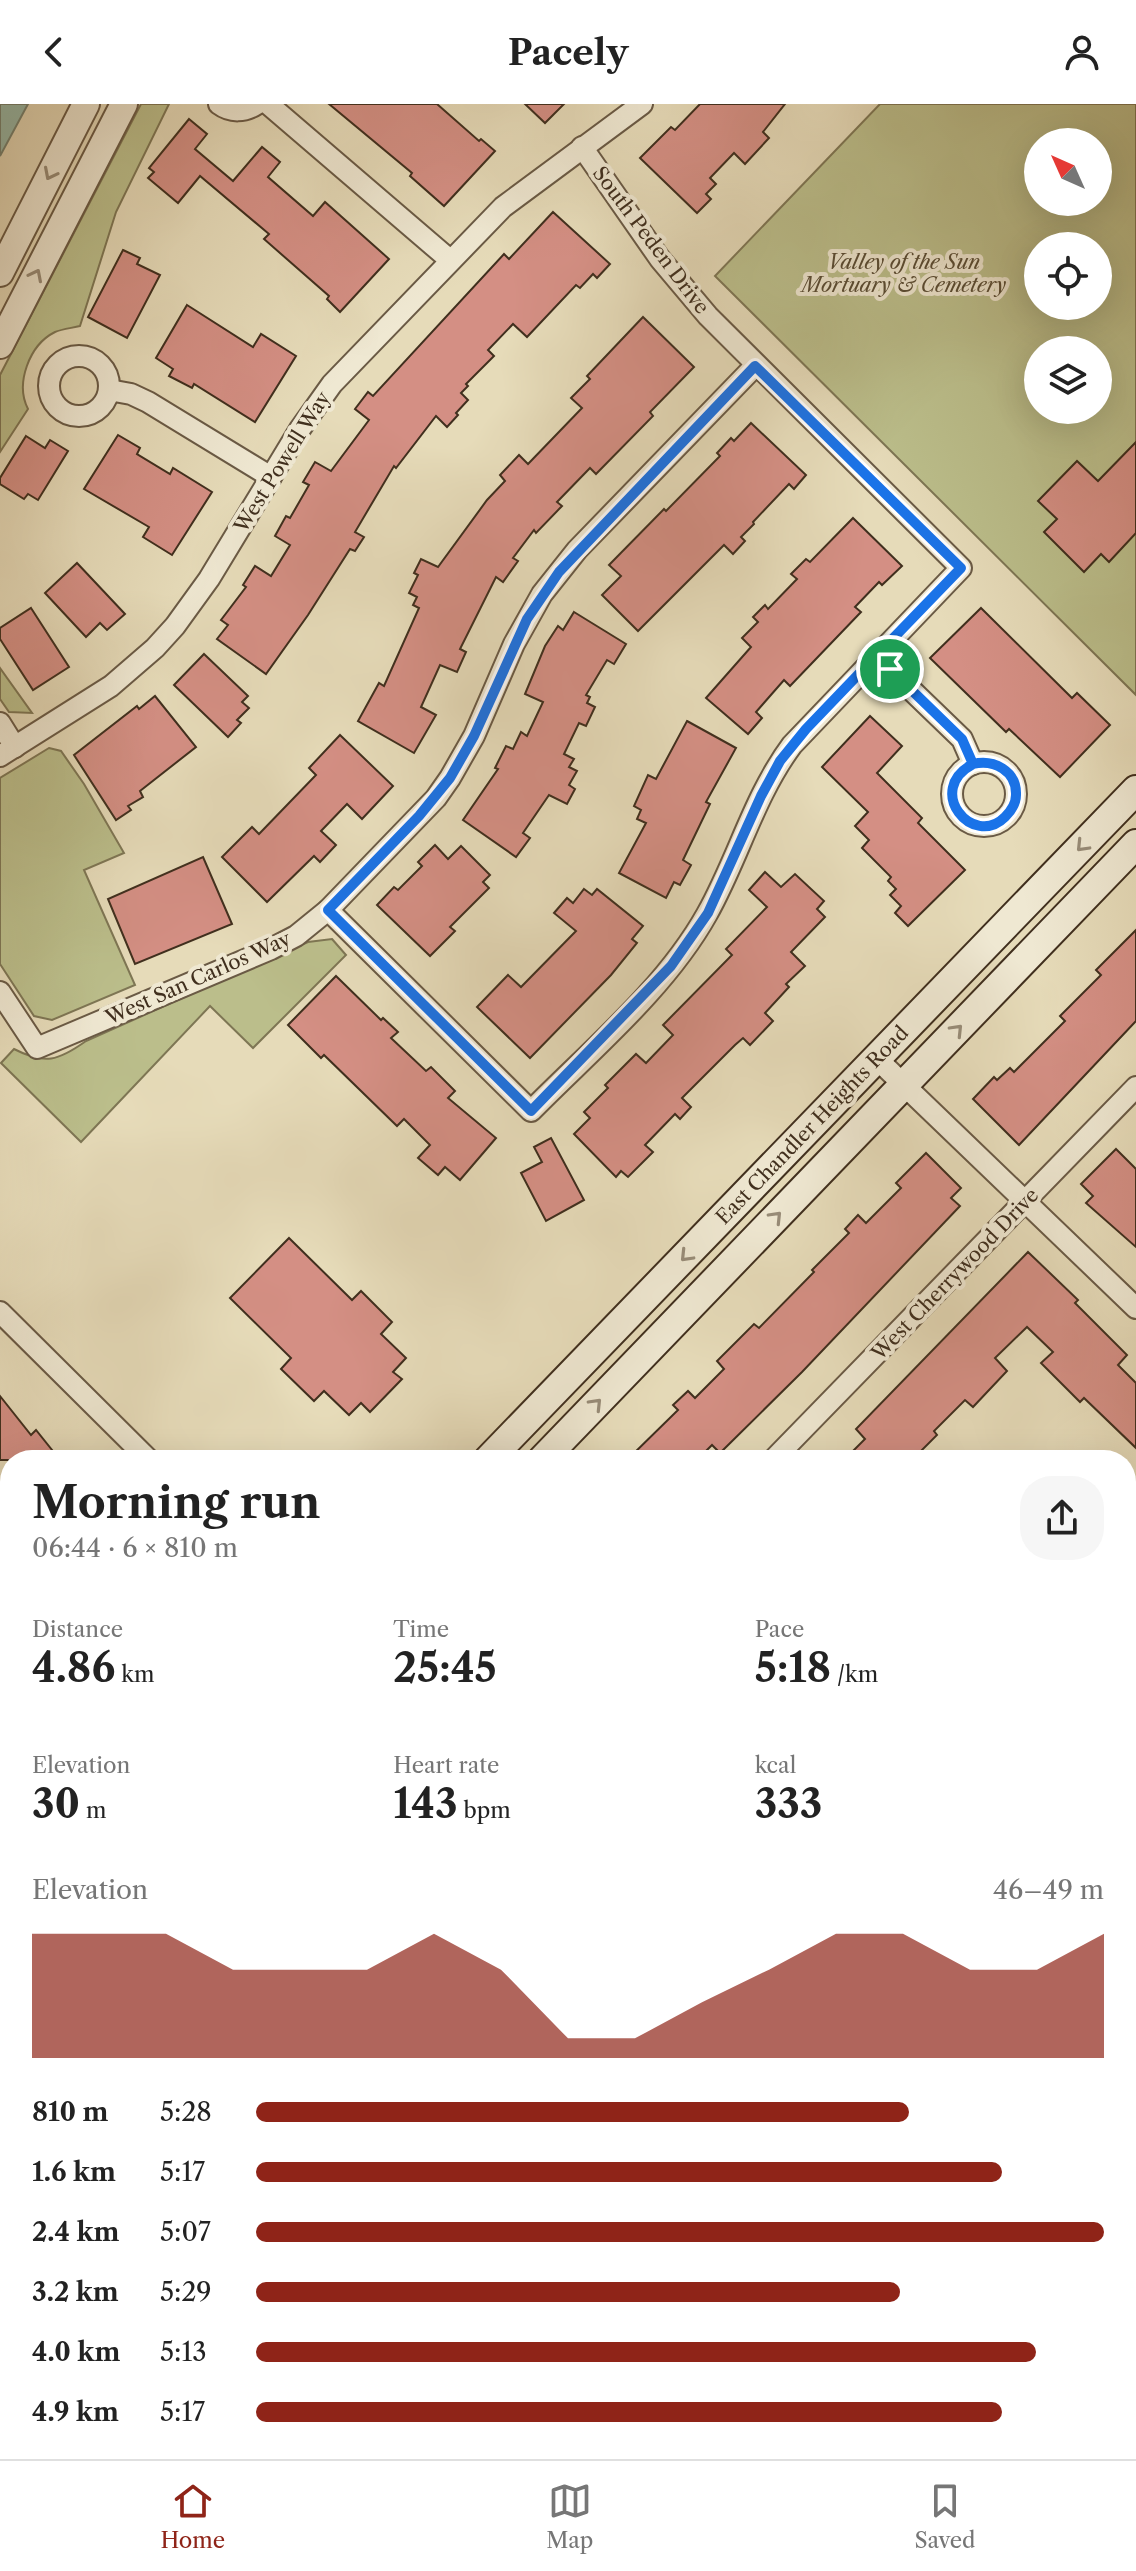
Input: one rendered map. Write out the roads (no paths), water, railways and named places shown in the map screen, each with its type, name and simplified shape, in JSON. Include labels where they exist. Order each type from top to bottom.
[{"type":"main road","name":"East Chandler Heights Road","points":[[498,1450],[1136,790]]},
{"type":"main road","name":"East Chandler Heights Road","points":[[552,1450],[1136,844]]},
{"type":"street","points":[[0,273],[86,104]]},
{"type":"street","points":[[0,345],[124,104]]},
{"type":"street","points":[[219,104],[234,111],[257,104]]},
{"type":"street","points":[[268,104],[450,260]]},
{"type":"street","name":"West Powell Way","points":[[7,752],[111,686],[155,648],[209,579],[307,418],[332,384],[513,198],[642,104]]},
{"type":"street","name":"South Peden Drive","points":[[582,147],[660,259],[708,316],[961,568],[876,656]]},
{"type":"street","name":"West San Carlos Way","points":[[0,992],[37,1048],[284,943],[307,928],[419,816],[450,778],[474,736],[527,619],[559,572],[755,366]]},
{"type":"street","points":[[109,390],[131,394],[148,402],[271,477]]},
{"type":"street","points":[[328,910],[531,1111],[671,966],[708,913],[780,761],[806,729],[876,656],[962,739],[973,764]]},
{"type":"street","points":[[0,723],[7,752]]},
{"type":"street","points":[[877,1059],[1136,1308]]},
{"type":"street","name":"West Cherrywood Drive","points":[[783,1450],[1136,1087]]},
{"type":"street","points":[[0,1312],[139,1450]]},
{"type":"park label","name":"Valley of the Sun Mortuary & Cemetery","points":[[904,274]]}]
